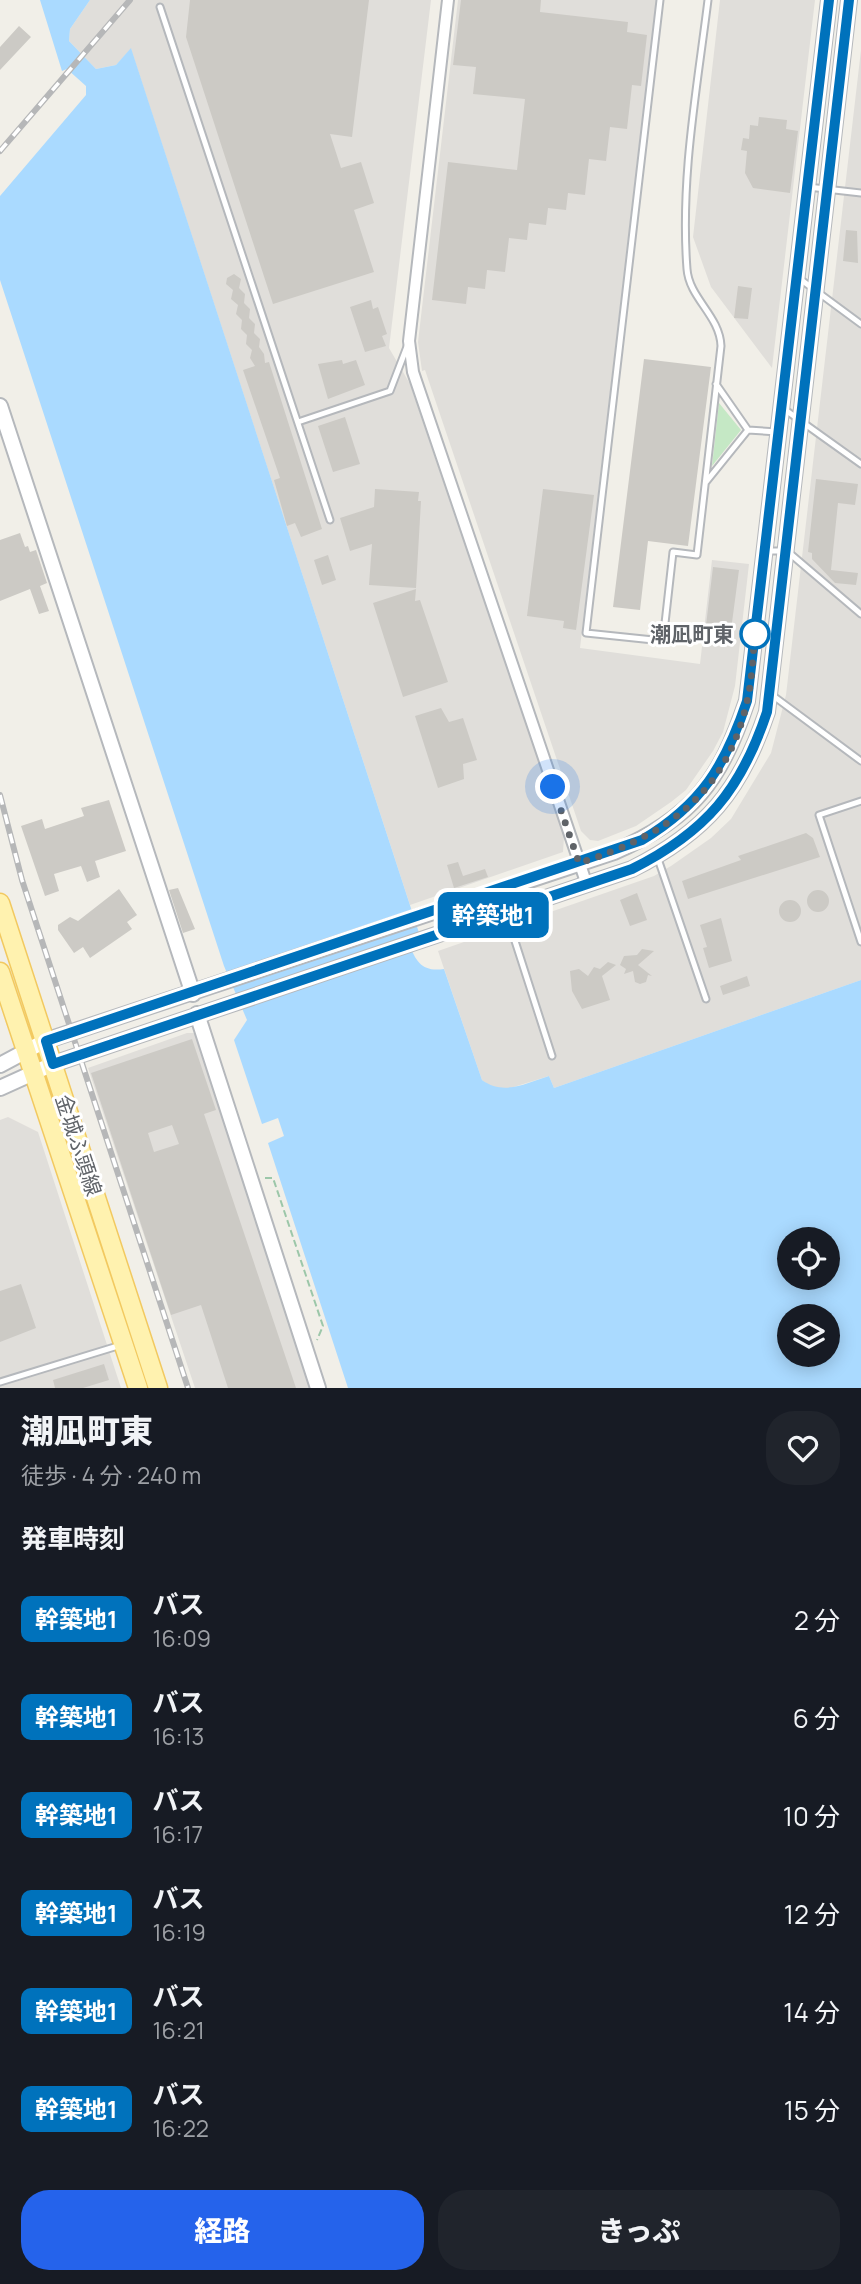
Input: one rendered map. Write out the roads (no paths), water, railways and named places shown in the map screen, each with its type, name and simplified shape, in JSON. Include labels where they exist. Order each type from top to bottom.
[{"type":"main road","name":"金城ふ頭線","points":[[0,903],[158,1388]]},
{"type":"main road","name":"金城ふ頭線","points":[[0,972],[138,1388]]},
{"type":"street","points":[[448,0],[409,341],[413,372],[587,885]]},
{"type":"street","points":[[0,1065],[46,1041],[199,992],[642,840],[673,822],[711,782],[726,759],[747,701],[830,0]]},
{"type":"street","points":[[0,1088],[53,1064],[587,885],[657,856],[686,837],[728,795],[746,768],[767,712],[849,0]]},
{"type":"street","points":[[0,406],[199,992]]},
{"type":"street","points":[[204,1012],[250,1178],[318,1388]]},
{"type":"lane","points":[[660,0],[586,633],[663,641],[673,552],[696,555],[720,334],[687,271],[686,177],[708,0]]},
{"type":"lane","points":[[160,7],[330,520]]},
{"type":"lane","points":[[807,187],[861,193]]},
{"type":"lane","points":[[797,277],[861,324]]},
{"type":"lane","points":[[298,422],[390,391],[409,341]]},
{"type":"lane","points":[[716,384],[748,429],[780,432]]},
{"type":"lane","points":[[783,408],[861,464]]},
{"type":"lane","points":[[705,484],[748,429]]},
{"type":"lane","points":[[765,551],[787,551],[861,614]]},
{"type":"lane","points":[[769,693],[861,761]]},
{"type":"lane","points":[[861,801],[819,815],[861,942]]},
{"type":"lane","points":[[657,856],[706,999]]},
{"type":"lane","points":[[505,911],[552,1056]]},
{"type":"lane","points":[[0,1382],[142,1340]]},
{"type":"water","points":[[40,0],[90,0],[70,29],[69,41],[96,69],[116,65],[131,48],[421,939],[409,943],[421,965],[431,969],[444,969],[482,1080],[490,1085],[507,1088],[549,1076],[554,1088],[861,980],[861,1388],[348,1388],[268,1143],[284,1136],[278,1118],[262,1124],[234,1040],[247,1020],[224,966],[0,280],[0,196],[86,95],[86,86],[67,69],[62,71]]},
{"type":"railway","points":[[0,151],[130,0]]},
{"type":"railway","points":[[0,795],[22,880],[188,1388]]},
{"type":"place","name":"潮凪町東","points":[[755,634]]}]
